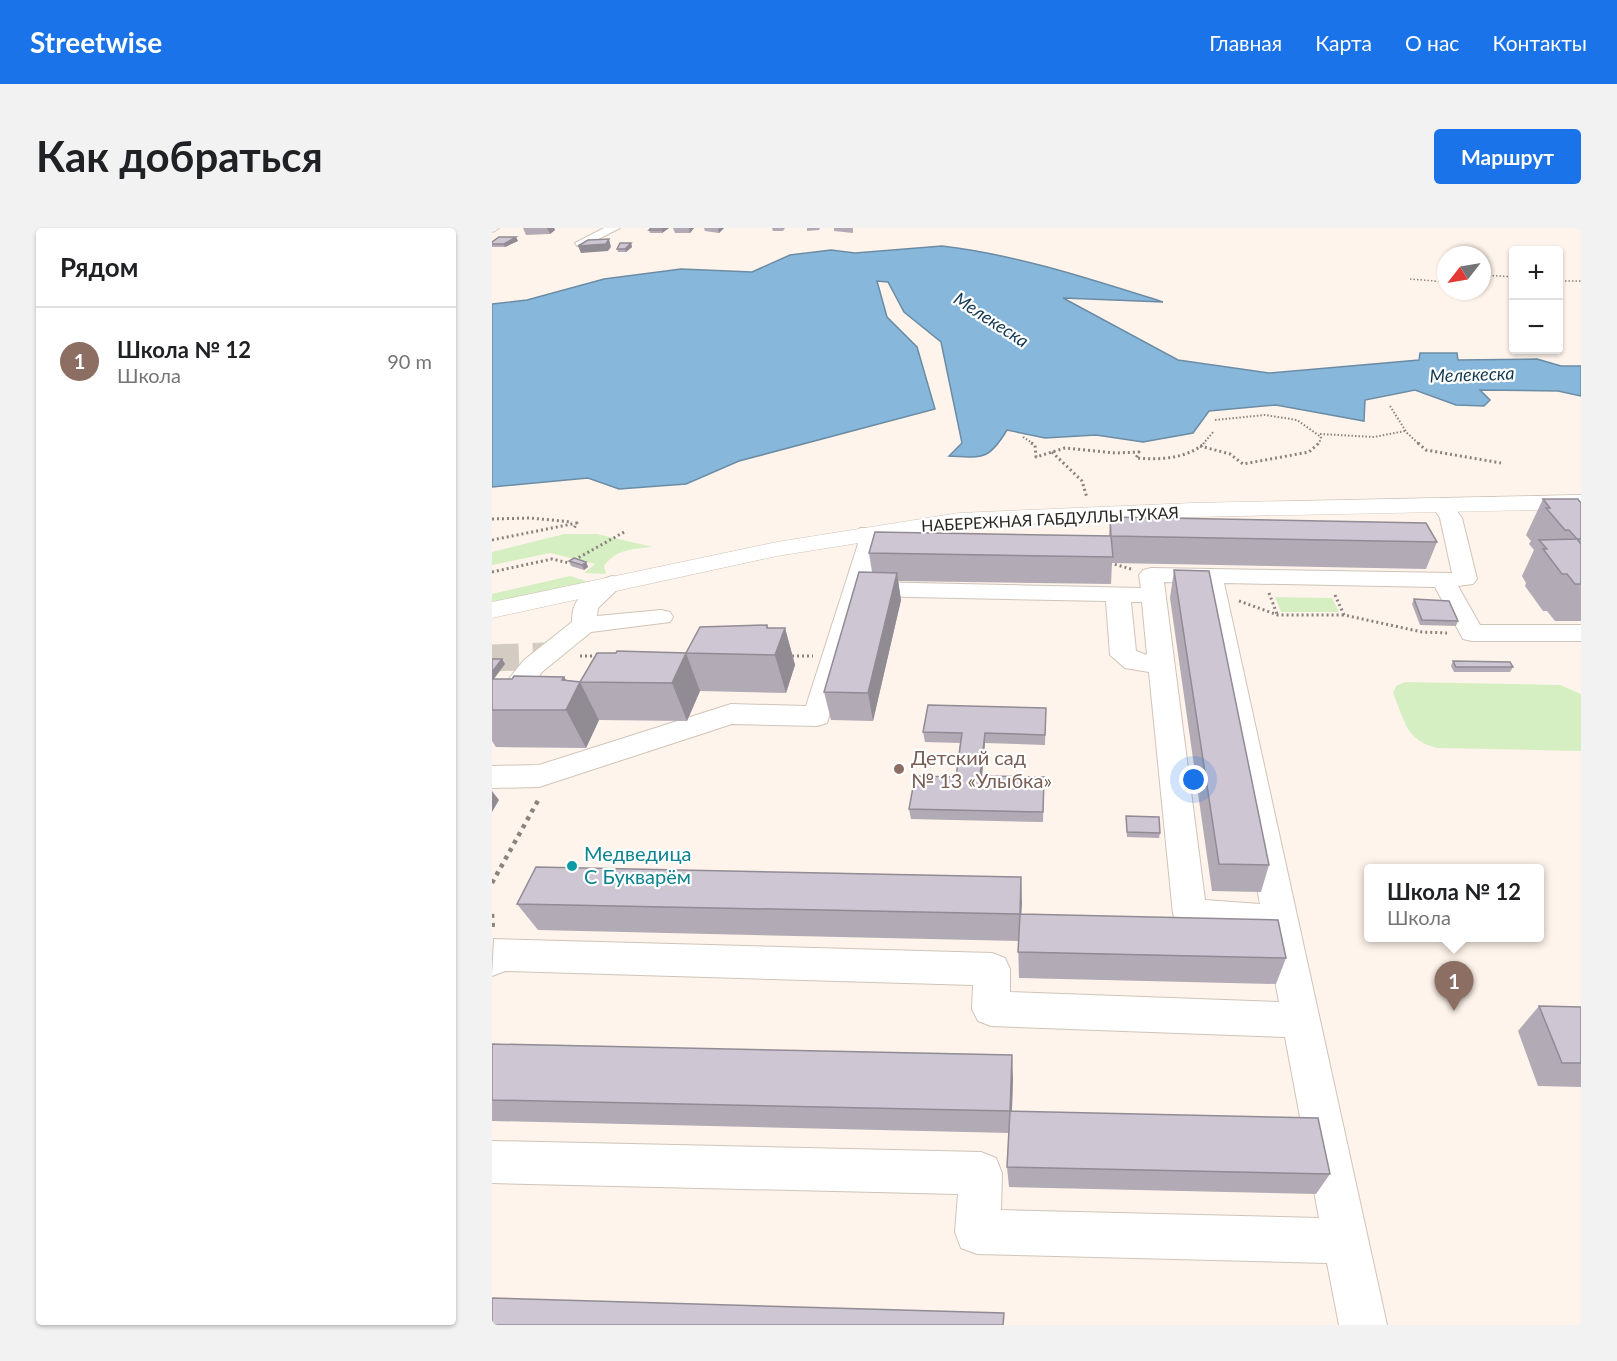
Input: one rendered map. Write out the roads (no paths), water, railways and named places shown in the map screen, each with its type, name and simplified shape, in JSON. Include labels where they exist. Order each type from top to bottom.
[{"type":"main road","name":"НАБЕРЕЖНАЯ ГАБДУЛЛЫ ТУКАЯ","points":[[492,610],[612,583],[868,533],[958,520],[1092,514],[1581,502]]},
{"type":"street","points":[[581,243],[614,228]]},
{"type":"street","points":[[1281,921],[1190,914],[1151,575],[1212,584],[1328,578],[1465,579],[1451,518],[1444,507]]},
{"type":"street","points":[[492,777],[539,776],[731,714],[817,716],[869,544],[868,533]]},
{"type":"street","points":[[1443,580],[1472,633],[1581,633]]},
{"type":"street","points":[[584,625],[586,606],[612,583]]},
{"type":"street","points":[[1212,584],[1364,1325]]},
{"type":"street","points":[[854,589],[1154,595]]},
{"type":"street","points":[[1118,594],[1123,655],[1134,662],[1161,664]]},
{"type":"street","points":[[492,720],[533,666],[584,625],[661,617]]},
{"type":"street","points":[[492,960],[494,955],[992,969],[991,1009],[1301,1020]]},
{"type":"street","points":[[492,1162],[981,1173],[977,1232],[1346,1241]]},
{"type":"water","name":"Мелекеска","points":[[942,246],[1026,262],[1163,302],[1063,298],[1178,360],[1269,373],[1419,360],[1420,353],[1457,353],[1458,360],[1537,359],[1561,366],[1581,366],[1581,396],[1558,391],[1480,390],[1490,400],[1484,406],[1456,405],[1415,390],[1365,400],[1364,421],[1276,405],[1209,411],[1193,433],[1143,442],[1096,435],[1045,438],[1007,430],[995,447],[984,455],[978,457],[949,456],[962,443],[941,342],[904,312],[888,282],[877,281],[887,317],[917,347],[935,409],[739,461],[686,484],[619,489],[588,478],[492,487],[492,304],[527,300],[604,279],[681,269],[752,272],[790,255],[831,250],[855,253]]},
{"type":"tunnel","points":[[492,658],[545,656]]},
{"type":"place","name":"Детский сад № 13 «Улыбка»","points":[[899,769]]},
{"type":"place","name":"Медведица С Букварём","points":[[572,866]]},
{"type":"place","name":"Школа № 12","points":[[1454,1011]]}]
